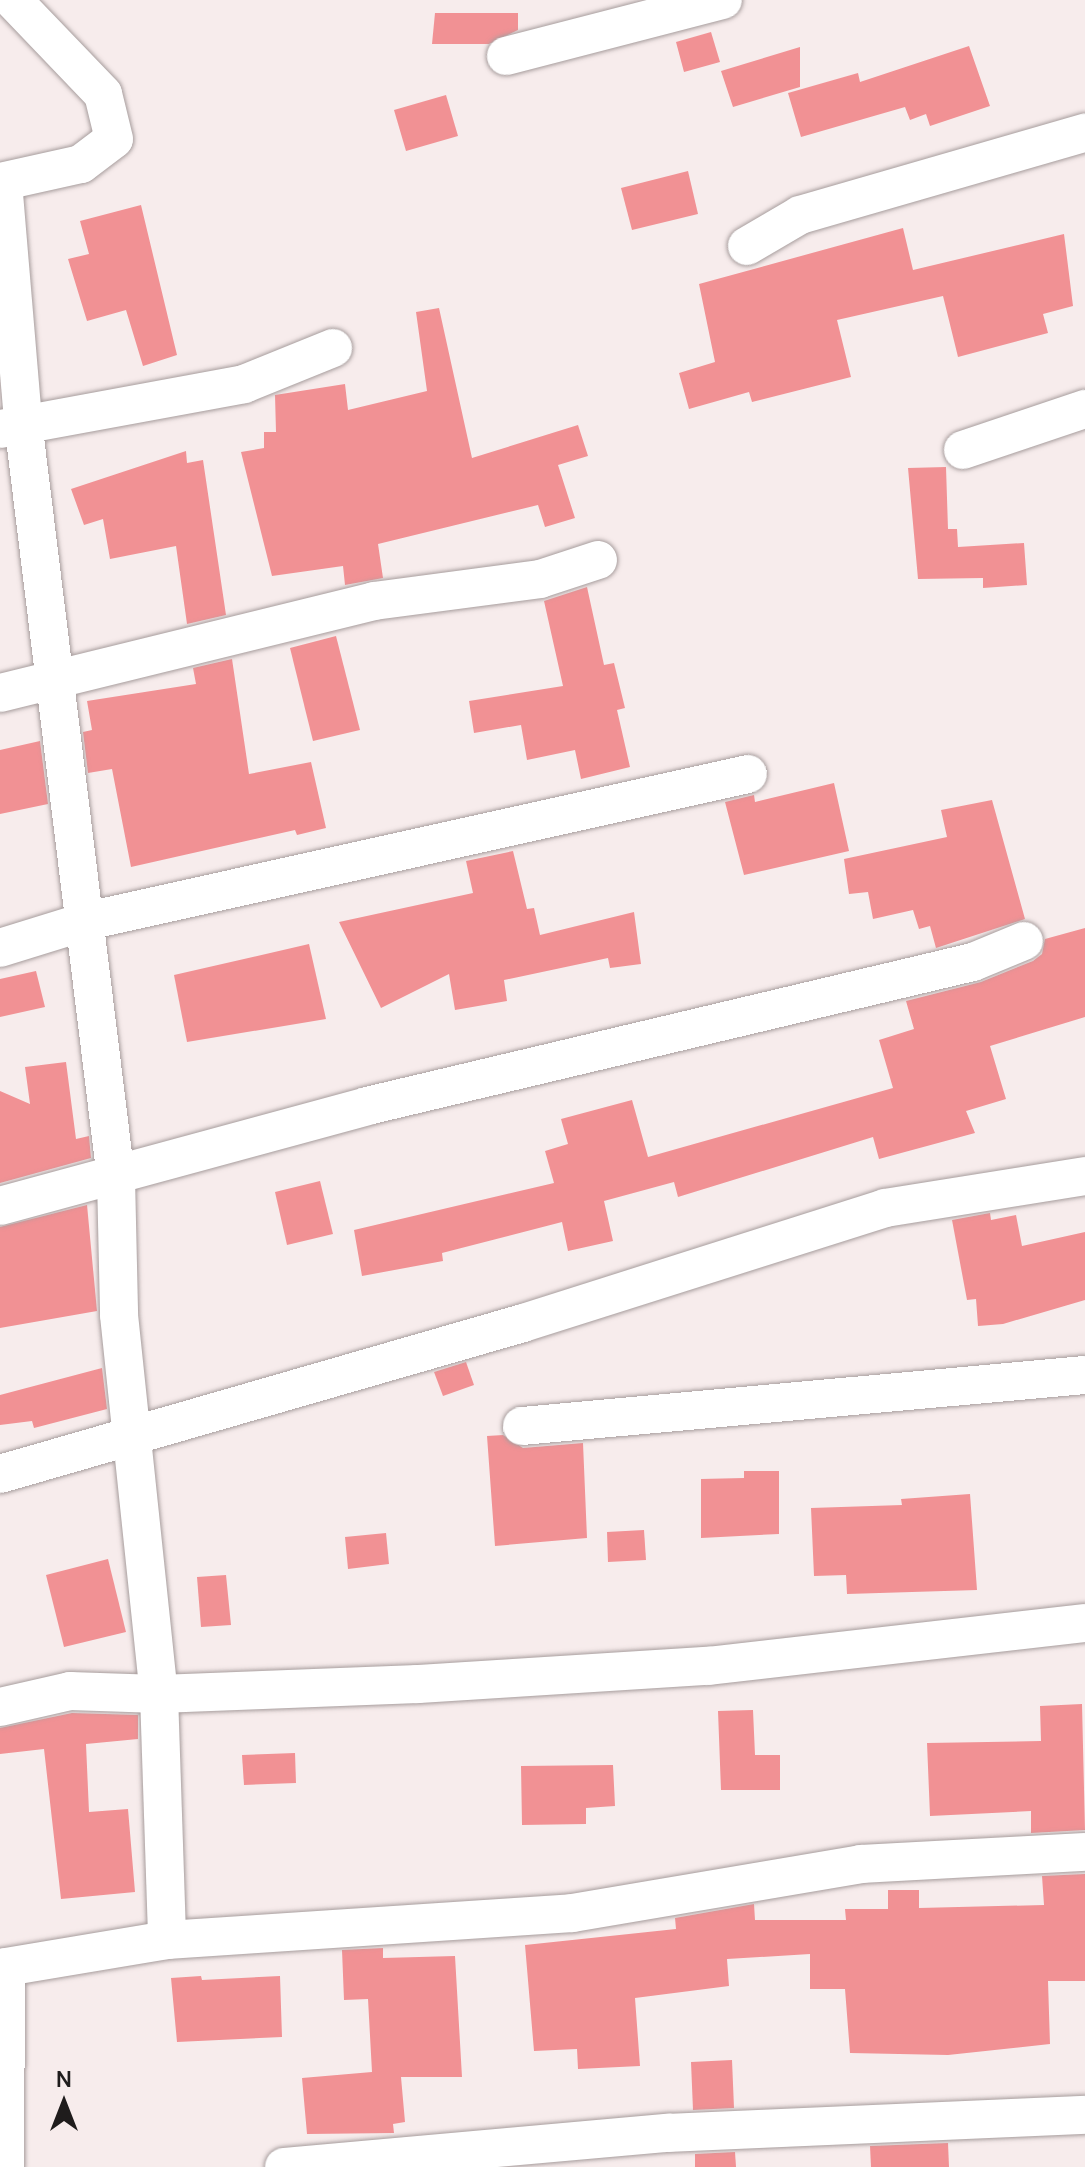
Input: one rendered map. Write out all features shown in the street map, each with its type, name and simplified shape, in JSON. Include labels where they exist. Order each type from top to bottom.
[{"type":"street","points":[[13,0],[103,94],[114,139],[81,164],[1,182],[12,426],[58,681],[116,1178],[119,1315],[159,1694],[167,1940]]},
{"type":"street","points":[[506,56],[723,0]]},
{"type":"street","points":[[747,246],[800,215],[1085,133]]},
{"type":"street","points":[[12,426],[244,384],[333,348]]},
{"type":"street","points":[[963,450],[1085,409]]},
{"type":"street","points":[[0,693],[374,601],[540,579],[598,560]]},
{"type":"street","points":[[0,948],[87,921],[748,774]]},
{"type":"street","points":[[0,1206],[116,1178],[322,1117],[973,962],[1024,941]]},
{"type":"street","points":[[0,1474],[132,1432],[523,1323],[885,1208],[1085,1176]]},
{"type":"street","points":[[522,1426],[1085,1375]]},
{"type":"street","points":[[0,1707],[70,1691],[159,1694],[708,1666],[1085,1623]]},
{"type":"street","points":[[5,2167],[3,1968],[167,1940],[572,1913],[861,1864],[1085,1852]]},
{"type":"street","points":[[284,2167],[668,2133],[1085,2115]]},
{"type":"building","points":[[435,13],[518,13],[518,30],[489,44],[432,44]]},
{"type":"building","points":[[711,32],[720,62],[684,72],[676,42]]},
{"type":"building","points":[[969,46],[990,106],[930,126],[926,114],[910,120],[905,107],[801,137],[788,93],[858,73],[860,82]]},
{"type":"building","points":[[800,47],[800,87],[733,107],[721,71]]},
{"type":"building","points":[[446,95],[458,136],[406,151],[394,110]]},
{"type":"building","points":[[688,171],[698,214],[632,230],[621,188]]},
{"type":"building","points":[[141,205],[177,355],[143,366],[126,310],[87,321],[68,259],[89,254],[80,221]]},
{"type":"building","points":[[903,228],[913,270],[1064,234],[1073,306],[1043,314],[1048,333],[958,357],[943,296],[837,320],[851,377],[752,402],[749,392],[689,409],[679,373],[715,362],[699,284]]},
{"type":"building","points":[[439,308],[472,458],[578,425],[588,456],[558,465],[575,518],[545,527],[538,505],[378,544],[383,578],[345,585],[343,566],[272,576],[241,452],[264,448],[264,432],[276,432],[275,395],[345,384],[348,410],[427,391],[416,312]]},
{"type":"building","points":[[186,451],[187,463],[203,460],[226,615],[187,624],[176,546],[110,559],[103,519],[84,525],[71,489]]},
{"type":"building","points":[[946,467],[948,529],[957,529],[958,547],[1024,543],[1027,585],[983,588],[983,578],[918,579],[908,468]]},
{"type":"building","points":[[587,587],[604,665],[614,663],[625,708],[617,710],[630,767],[581,779],[575,750],[527,760],[521,725],[474,733],[469,701],[563,686],[544,601]]},
{"type":"building","points":[[336,636],[360,730],[313,741],[290,648]]},
{"type":"building","points":[[232,659],[249,774],[311,762],[326,828],[297,835],[295,830],[131,867],[112,769],[88,773],[83,732],[92,730],[87,701],[196,684],[193,668]]},
{"type":"building","points":[[40,741],[48,804],[0,814],[0,750]]},
{"type":"building","points":[[834,783],[849,851],[744,875],[725,802],[754,795],[755,802]]},
{"type":"building","points":[[992,800],[1025,919],[936,948],[930,926],[919,929],[913,910],[873,919],[868,892],[849,894],[844,859],[947,837],[941,810]]},
{"type":"building","points":[[513,851],[527,909],[534,908],[540,935],[634,912],[641,964],[610,968],[608,958],[504,980],[507,1001],[455,1010],[449,974],[381,1008],[339,922],[473,893],[466,861]]},
{"type":"building","points":[[1085,928],[1085,1017],[990,1046],[1006,1099],[966,1111],[975,1133],[879,1159],[873,1137],[678,1197],[674,1182],[604,1201],[613,1241],[568,1251],[562,1222],[442,1253],[443,1261],[362,1276],[354,1230],[554,1183],[545,1151],[568,1144],[561,1119],[632,1100],[648,1157],[893,1088],[879,1040],[914,1029],[906,1001],[981,982],[1033,961],[1042,954],[1045,939]]},
{"type":"building","points":[[309,944],[326,1019],[187,1042],[174,975]]},
{"type":"building","points":[[36,971],[45,1007],[0,1017],[0,979]]},
{"type":"building","points":[[66,1062],[76,1139],[89,1136],[91,1158],[0,1183],[0,1091],[30,1104],[25,1067]]},
{"type":"building","points":[[320,1181],[333,1234],[287,1245],[275,1192]]},
{"type":"building","points":[[87,1205],[97,1311],[0,1328],[0,1227]]},
{"type":"building","points":[[990,1213],[991,1220],[1016,1215],[1022,1246],[1085,1232],[1085,1300],[1003,1324],[978,1326],[976,1299],[967,1300],[952,1220]]},
{"type":"building","points":[[466,1362],[474,1385],[443,1396],[434,1372]]},
{"type":"building","points":[[102,1368],[107,1409],[34,1428],[32,1421],[0,1425],[0,1395]]},
{"type":"building","points":[[503,1435],[523,1448],[583,1443],[587,1538],[495,1546],[487,1436]]},
{"type":"building","points":[[744,1471],[779,1471],[779,1534],[701,1538],[701,1479],[744,1478]]},
{"type":"building","points":[[970,1494],[977,1590],[847,1594],[846,1575],[814,1576],[811,1508],[902,1505],[901,1499]]},
{"type":"building","points":[[644,1530],[646,1560],[608,1562],[607,1532]]},
{"type":"building","points":[[386,1533],[389,1564],[348,1569],[345,1537]]},
{"type":"building","points":[[108,1559],[126,1632],[64,1647],[46,1575]]},
{"type":"building","points":[[226,1575],[231,1625],[201,1627],[197,1577]]},
{"type":"building","points":[[1082,1704],[1085,1830],[1031,1833],[1031,1811],[930,1816],[927,1743],[1041,1741],[1040,1706]]},
{"type":"building","points":[[753,1710],[755,1755],[780,1755],[780,1790],[721,1790],[718,1711]]},
{"type":"building","points":[[72,1713],[138,1715],[138,1739],[86,1744],[89,1812],[128,1809],[135,1892],[61,1899],[44,1749],[0,1754],[0,1728]]},
{"type":"building","points":[[295,1753],[296,1783],[244,1785],[242,1755]]},
{"type":"building","points":[[613,1765],[615,1806],[586,1808],[586,1824],[522,1825],[521,1766]]},
{"type":"building","points":[[1085,1874],[1085,1981],[1048,1981],[1050,2044],[948,2055],[850,2053],[845,1989],[810,1989],[810,1954],[727,1959],[729,1986],[635,1998],[640,2066],[578,2069],[577,2049],[534,2051],[525,1945],[676,1929],[675,1918],[754,1904],[755,1920],[846,1920],[845,1909],[888,1909],[888,1890],[919,1890],[919,1908],[1044,1905],[1042,1876]]},
{"type":"building","points":[[383,1948],[383,1958],[455,1956],[462,2077],[401,2077],[405,2122],[393,2124],[394,2133],[307,2134],[302,2078],[372,2072],[368,1999],[344,2000],[342,1950]]},
{"type":"building","points":[[201,1976],[202,1980],[280,1976],[282,2037],[177,2042],[171,1978]]},
{"type":"building","points":[[732,2060],[734,2108],[693,2110],[691,2062]]},
{"type":"building","points":[[948,2143],[949,2167],[871,2167],[870,2146]]},
{"type":"building","points":[[735,2152],[736,2167],[695,2167],[695,2154]]}]
